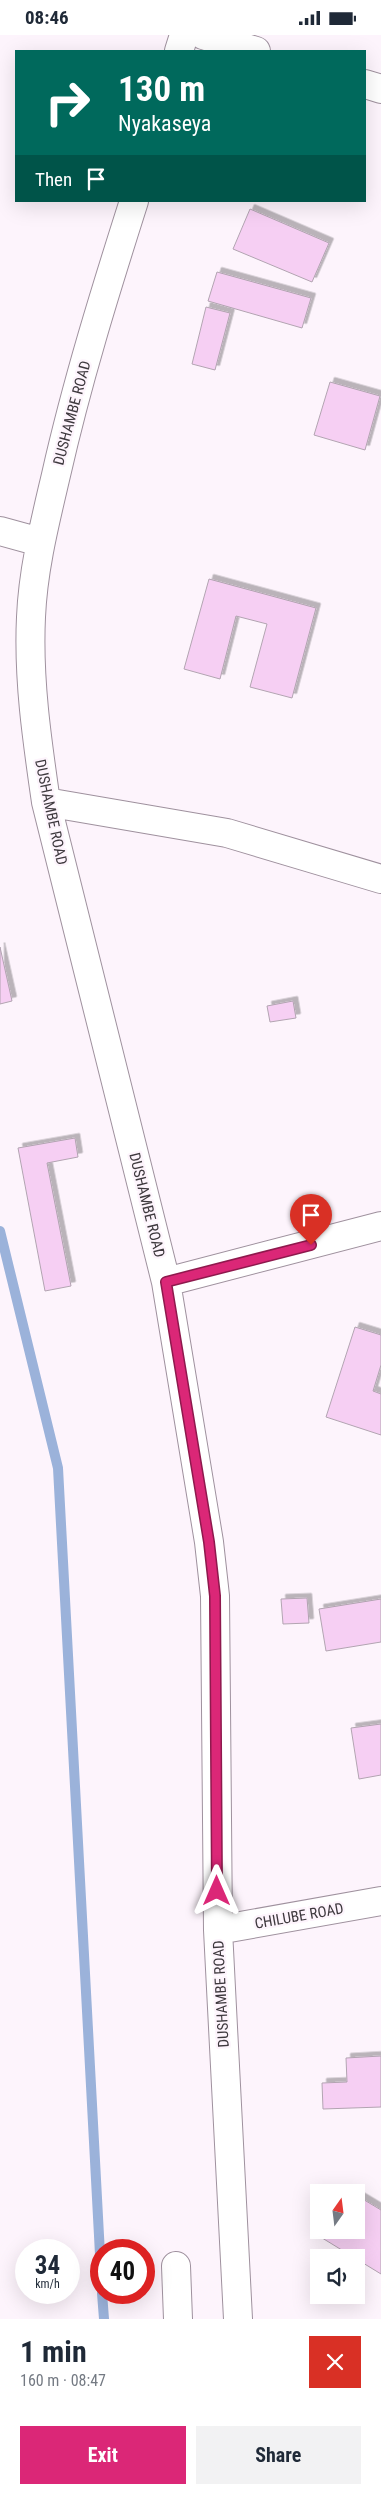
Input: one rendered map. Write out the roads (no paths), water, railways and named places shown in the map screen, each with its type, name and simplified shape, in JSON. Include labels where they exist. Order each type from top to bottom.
[{"type":"street","points":[[179,50],[184,35]]},
{"type":"street","points":[[203,35],[253,50]]},
{"type":"street","points":[[366,84],[381,89]]},
{"type":"street","name":"DUSHAMBE ROAD","points":[[134,202],[101,303],[66,429],[40,542],[31,616],[31,679],[36,739],[46,802],[166,1282],[209,1542],[215,1596],[218,1930],[238,2319]]},
{"type":"street","points":[[0,531],[40,542]]},
{"type":"street","points":[[46,802],[227,833],[381,879]]},
{"type":"street","points":[[166,1282],[381,1226]]},
{"type":"street","name":"CHILUBE ROAD","points":[[218,1930],[381,1901]]},
{"type":"street","points":[[176,2267],[178,2319]]},
{"type":"waterway","points":[[0,1231],[58,1468],[99,2239]]},
{"type":"waterway","points":[[103,2304],[104,2319]]}]
